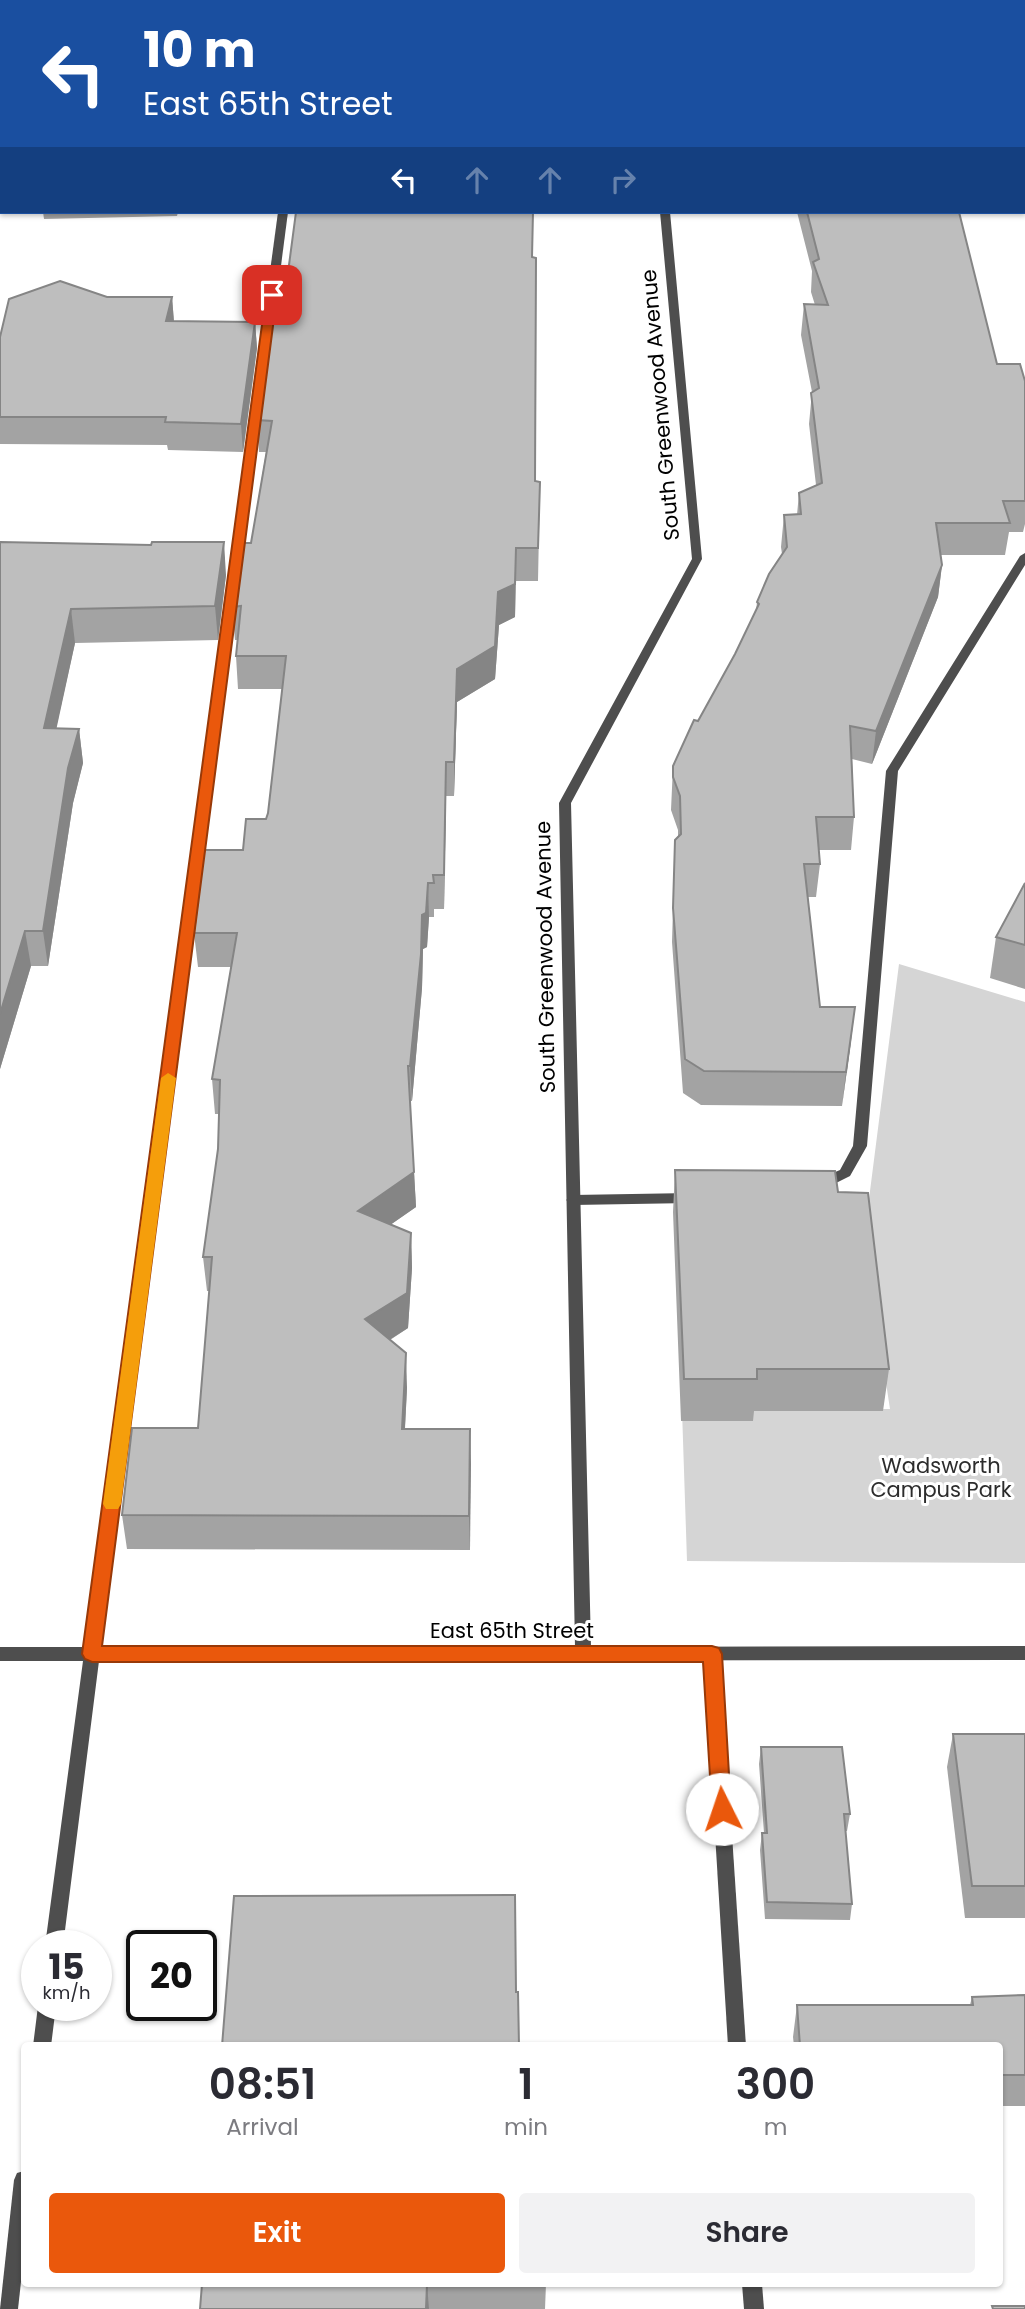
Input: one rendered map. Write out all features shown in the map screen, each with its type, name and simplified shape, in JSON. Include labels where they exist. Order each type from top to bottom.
[{"type":"street","points":[[56,1930],[283,214]]},
{"type":"street","name":"South Greenwood Avenue","points":[[583,1653],[565,803],[697,559],[665,214]]},
{"type":"street","points":[[807,1188],[845,1173],[860,1146],[892,771],[1025,556]]},
{"type":"street","points":[[573,1200],[706,1198]]},
{"type":"street","name":"East 65th Street","points":[[0,1654],[1025,1653]]},
{"type":"street","points":[[712,1654],[737,2042]]},
{"type":"street","points":[[42,2042],[45,2021]]},
{"type":"street","points":[[8,2309],[21,2204]]},
{"type":"street","points":[[752,2287],[754,2309]]},
{"type":"green space","name":"Wadsworth Campus Park","points":[[899,964],[1025,1002],[1025,1563],[687,1561],[682,1410],[890,1409],[864,1238]]},
{"type":"building","points":[[296,214],[533,214],[532,257],[536,258],[535,481],[540,482],[538,548],[516,548],[515,584],[498,592],[495,646],[457,669],[454,762],[446,762],[444,875],[433,875],[434,883],[428,883],[426,913],[422,915],[421,954],[408,1066],[414,1172],[358,1211],[411,1233],[407,1293],[365,1319],[406,1353],[402,1429],[470,1429],[469,1516],[122,1515],[132,1428],[198,1428],[212,1257],[203,1257],[218,1149],[220,1080],[212,1079],[237,933],[194,933],[204,850],[243,850],[246,819],[266,819],[268,813],[286,656],[236,656],[241,606],[232,607],[241,543],[251,543],[272,421],[257,420],[271,318],[282,318]]},
{"type":"building","points":[[808,214],[960,214],[997,364],[1020,364],[1025,381],[1025,501],[1003,501],[1010,523],[936,523],[942,565],[876,731],[850,726],[854,817],[816,817],[820,864],[804,864],[820,1007],[855,1007],[846,1072],[704,1071],[685,1059],[673,908],[675,840],[681,834],[680,796],[673,777],[673,766],[694,720],[698,721],[735,654],[759,604],[757,602],[769,574],[787,547],[784,515],[801,514],[799,493],[822,483],[811,393],[819,388],[804,304],[828,305],[813,262],[819,259]]},
{"type":"building","points":[[60,281],[107,297],[172,297],[166,321],[255,322],[241,424],[165,422],[166,417],[0,417],[0,337],[9,299]]},
{"type":"building","points":[[0,542],[151,545],[152,542],[224,542],[215,606],[71,609],[44,728],[79,729],[68,768],[43,931],[25,931],[0,1014]]},
{"type":"building","points":[[1025,883],[1025,945],[996,937]]},
{"type":"building","points":[[675,1170],[835,1171],[838,1192],[868,1193],[889,1369],[757,1369],[757,1379],[684,1379]]},
{"type":"building","points":[[953,1734],[1025,1734],[1025,1886],[972,1886]]},
{"type":"building","points":[[761,1747],[842,1747],[850,1814],[844,1814],[852,1904],[767,1902],[762,1833],[767,1833]]},
{"type":"building","points":[[515,1895],[519,2042],[222,2042],[234,1896]]},
{"type":"building","points":[[1025,1995],[1025,2075],[1003,2075],[1003,2042],[800,2042],[797,2005],[973,2005],[972,1997]]},
{"type":"building","points":[[202,2287],[427,2287],[426,2309],[200,2309]]},
{"type":"building","points":[[992,2306],[1025,2306],[1025,2309],[993,2309]]},
{"type":"slow traffic","points":[[112,1504],[168,1078]]},
{"type":"route","points":[[272,295],[92,1654],[712,1654],[722,1809]]}]
